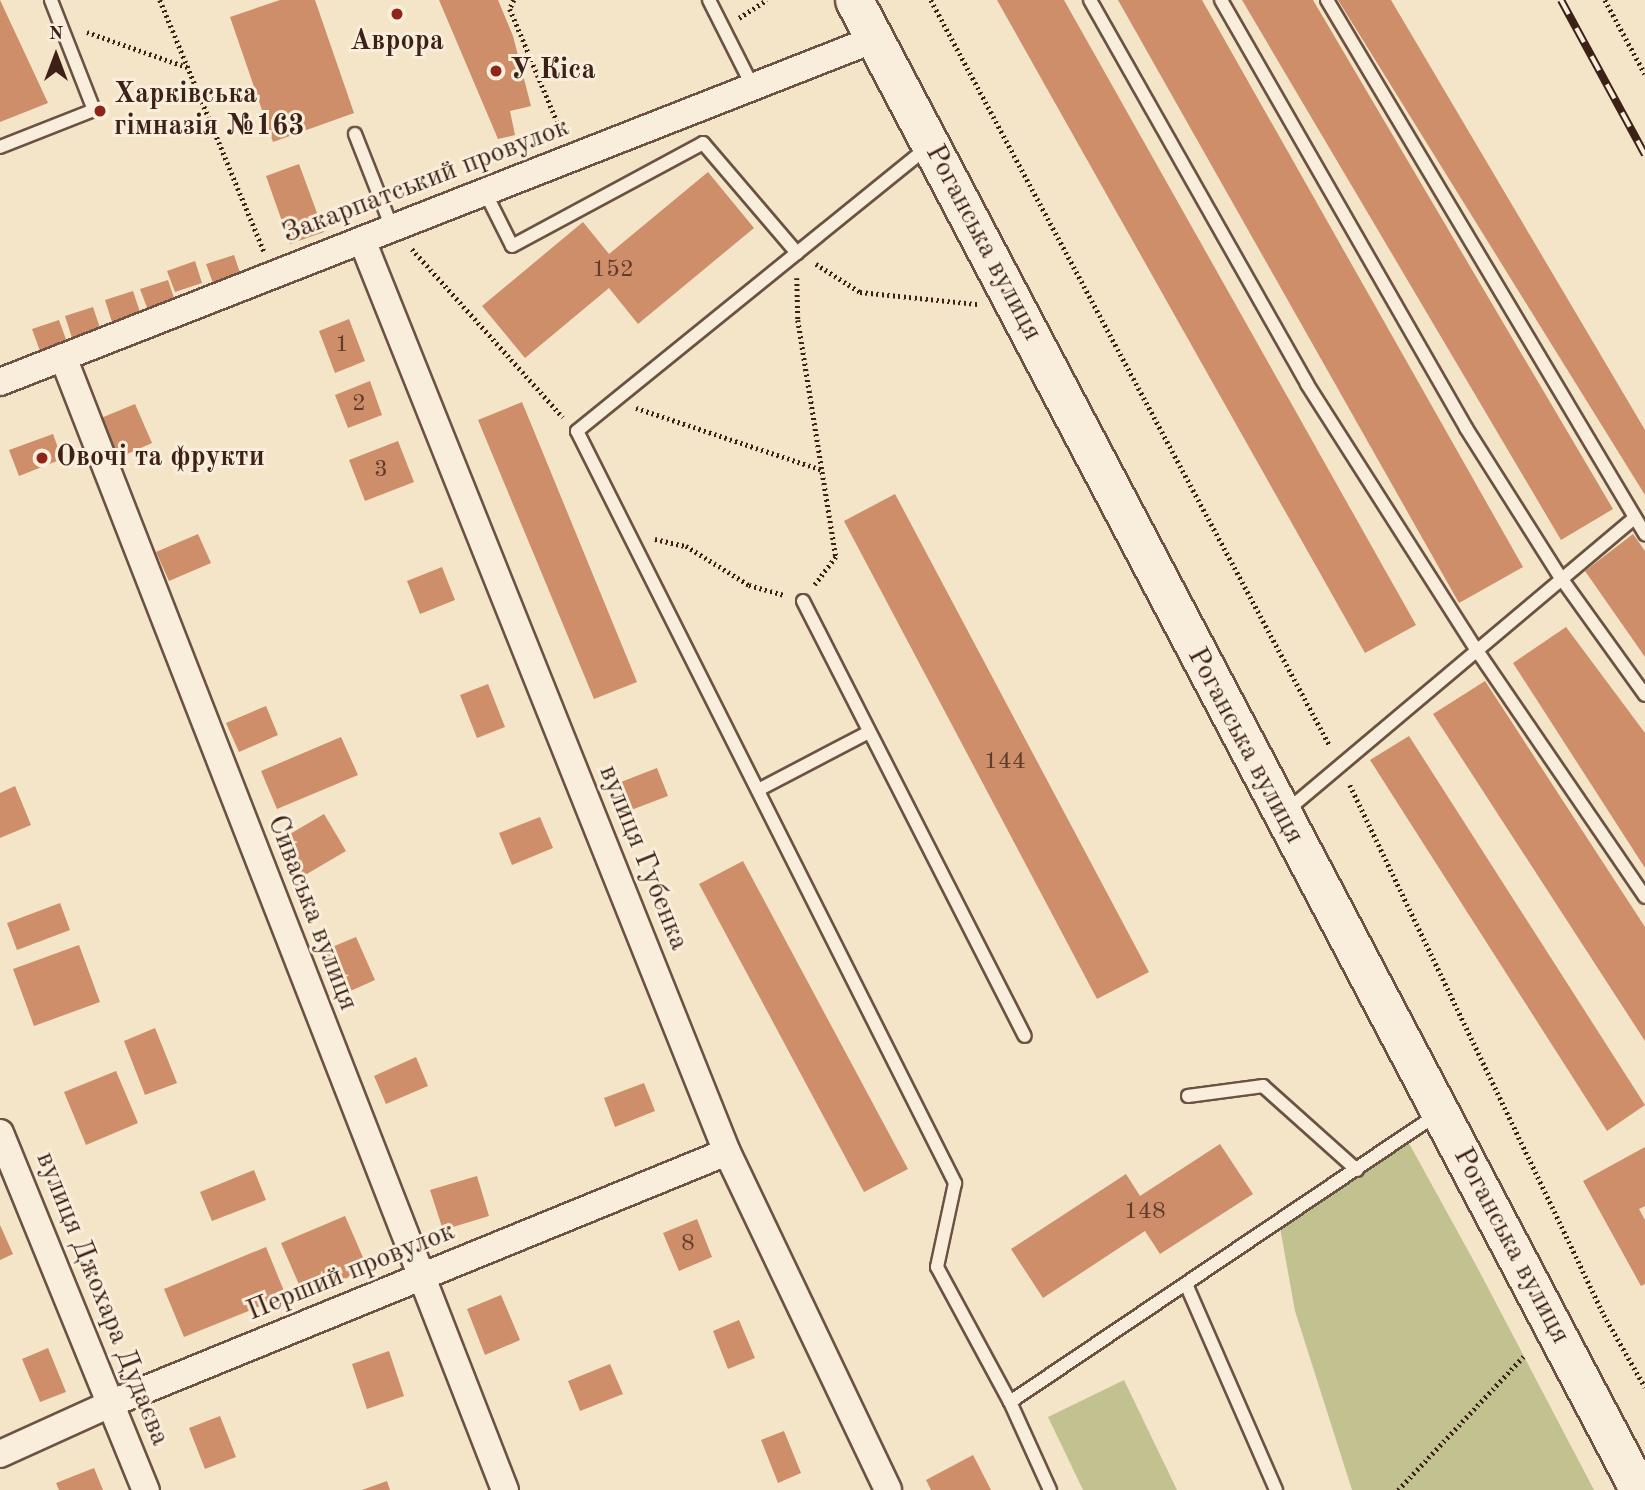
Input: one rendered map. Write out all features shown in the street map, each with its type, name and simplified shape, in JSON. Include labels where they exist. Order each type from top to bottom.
[{"type":"main road","name":"Роганська вулиця","points":[[854,0],[1639,1490]]},
{"type":"street","name":"Закарпатський провулок","points":[[0,382],[875,39]]},
{"type":"street","name":"вулиця Губенка","points":[[362,240],[727,1152],[888,1490]]},
{"type":"street","name":"Сиваська вулиця","points":[[63,357],[505,1490]]},
{"type":"street","name":"вулиця Джохара Дудаєва","points":[[0,1133],[146,1490]]},
{"type":"street","name":"Перший провулок","points":[[0,1454],[110,1404],[727,1152]]},
{"type":"lane","points":[[0,147],[94,110],[51,0]]},
{"type":"lane","points":[[709,0],[753,87]]},
{"type":"lane","points":[[1090,0],[1307,384],[1476,649],[1645,897]]},
{"type":"lane","points":[[1221,0],[1466,428],[1561,578],[1645,695]]},
{"type":"lane","points":[[1327,0],[1645,534]]},
{"type":"lane","points":[[355,135],[392,228]]},
{"type":"lane","points":[[485,192],[512,246],[703,143],[797,253]]},
{"type":"lane","points":[[932,144],[577,431],[760,789],[955,1183],[937,1266],[1010,1402],[1050,1490]]},
{"type":"lane","points":[[1282,815],[1339,763],[1634,518]]},
{"type":"lane","points":[[803,601],[1025,1036]]},
{"type":"lane","points":[[760,789],[869,732]]},
{"type":"lane","points":[[1188,1096],[1263,1086],[1357,1170]]},
{"type":"lane","points":[[1010,1402],[1357,1170],[1439,1112]]},
{"type":"lane","points":[[1186,1284],[1276,1490]]},
{"type":"path","points":[[160,0],[274,275]]},
{"type":"path","points":[[514,0],[510,9],[572,158]]},
{"type":"path","points":[[723,27],[767,0]]},
{"type":"path","points":[[932,0],[1339,763],[1604,1315],[1645,1387]]},
{"type":"path","points":[[1605,0],[1645,74]]},
{"type":"path","points":[[59,22],[188,67]]},
{"type":"path","points":[[392,228],[577,431]]},
{"type":"path","points":[[797,253],[860,292],[1017,308]]},
{"type":"path","points":[[628,534],[686,546],[749,585],[803,601],[836,557],[797,320],[797,253]]},
{"type":"path","points":[[616,400],[669,423],[822,470]]},
{"type":"path","points":[[1398,1490],[1523,1357]]},
{"type":"green space","points":[[1405,1136],[1594,1490],[1352,1490],[1295,1311],[1279,1222]]},
{"type":"green space","points":[[1124,1380],[1177,1490],[1083,1490],[1048,1417]]},
{"type":"building","points":[[0,0],[48,103],[0,122]]},
{"type":"building","points":[[280,0],[315,0],[354,113],[273,142],[230,17]]},
{"type":"building","name":"У Кіса","points":[[439,0],[498,0],[513,36],[531,106],[510,111],[515,135],[498,139]]},
{"type":"building","points":[[997,0],[1064,0],[1416,625],[1365,653]]},
{"type":"building","points":[[1118,0],[1202,0],[1523,567],[1459,603]]},
{"type":"building","points":[[1242,0],[1313,0],[1613,509],[1561,540]]},
{"type":"building","points":[[1338,0],[1391,0],[1645,430],[1645,495]]},
{"type":"building","points":[[299,164],[324,232],[290,244],[266,176]]},
{"type":"building","points":[[708,172],[754,228],[638,324],[609,288],[525,358],[482,306],[583,222],[609,254]]},
{"type":"building","points":[[234,255],[241,276],[214,286],[206,264]]},
{"type":"building","points":[[195,261],[202,283],[175,292],[167,271]]},
{"type":"building","points":[[168,280],[175,301],[148,310],[140,289]]},
{"type":"building","points":[[133,291],[140,312],[112,322],[105,300]]},
{"type":"building","points":[[93,307],[100,328],[72,338],[65,316]]},
{"type":"building","points":[[349,319],[365,361],[335,373],[319,331]]},
{"type":"building","points":[[59,320],[67,342],[40,351],[32,329]]},
{"type":"building","points":[[370,381],[382,415],[348,428],[335,395]]},
{"type":"building","points":[[522,402],[637,682],[594,699],[478,420]]},
{"type":"building","points":[[135,404],[152,443],[118,458],[101,418]]},
{"type":"building","points":[[53,434],[62,459],[19,476],[9,450]]},
{"type":"building","points":[[398,441],[414,482],[365,501],[349,460]]},
{"type":"building","points":[[895,494],[1149,972],[1097,999],[844,521]]},
{"type":"building","points":[[198,534],[211,563],[169,581],[156,552]]},
{"type":"building","points":[[1633,534],[1645,551],[1645,657],[1585,571]]},
{"type":"building","points":[[442,567],[455,600],[420,614],[407,581]]},
{"type":"building","points":[[1566,627],[1645,733],[1645,868],[1513,663]]},
{"type":"building","points":[[1485,681],[1645,927],[1645,1041],[1433,714]]},
{"type":"building","points":[[488,684],[505,727],[477,738],[460,695]]},
{"type":"building","points":[[266,706],[278,735],[239,752],[226,723]]},
{"type":"building","points":[[1409,736],[1645,1105],[1607,1131],[1370,760]]},
{"type":"building","points":[[341,737],[358,775],[277,809],[261,771]]},
{"type":"building","points":[[657,768],[668,796],[631,810],[621,782]]},
{"type":"building","points":[[15,786],[31,825],[0,838],[0,793]]},
{"type":"building","points":[[324,814],[346,851],[300,878],[278,841]]},
{"type":"building","points":[[540,817],[553,848],[512,865],[499,833]]},
{"type":"building","points":[[743,861],[908,1169],[864,1192],[699,884]]},
{"type":"building","points":[[60,903],[70,930],[17,950],[7,923]]},
{"type":"building","points":[[356,937],[375,980],[339,996],[320,952]]},
{"type":"building","points":[[79,945],[100,1002],[34,1026],[13,969]]},
{"type":"building","points":[[155,1028],[177,1083],[145,1095],[124,1041]]},
{"type":"building","points":[[416,1057],[428,1086],[386,1104],[374,1076]]},
{"type":"building","points":[[116,1071],[138,1123],[86,1145],[64,1092]]},
{"type":"building","points":[[644,1083],[655,1111],[615,1127],[604,1098]]},
{"type":"building","points":[[1220,1144],[1253,1194],[1160,1254],[1145,1231],[1043,1298],[1011,1249],[1126,1174],[1140,1196]]},
{"type":"building","points":[[1645,1147],[1645,1206],[1639,1209],[1645,1220],[1645,1284],[1641,1286],[1583,1181]]},
{"type":"building","points":[[254,1170],[266,1200],[212,1221],[200,1192]]},
{"type":"building","points":[[477,1176],[489,1216],[443,1230],[430,1190]]},
{"type":"building","points":[[345,1216],[368,1269],[304,1296],[281,1243]]},
{"type":"building","points":[[697,1219],[712,1257],[679,1271],[663,1233]]},
{"type":"building","points":[[0,1225],[13,1254],[0,1260]]},
{"type":"building","points":[[266,1247],[286,1296],[184,1337],[164,1289]]},
{"type":"building","points":[[501,1295],[520,1340],[485,1355],[467,1309]]},
{"type":"building","points":[[739,1320],[755,1358],[728,1369],[713,1331]]},
{"type":"building","points":[[48,1348],[66,1392],[40,1402],[22,1359]]},
{"type":"building","points":[[389,1351],[404,1396],[367,1409],[352,1364]]},
{"type":"building","points":[[610,1364],[623,1394],[580,1411],[568,1381]]},
{"type":"building","points":[[220,1416],[236,1457],[205,1469],[189,1428]]},
{"type":"building","points":[[784,1431],[801,1473],[778,1483],[761,1440]]},
{"type":"building","points":[[973,1455],[991,1490],[931,1490],[926,1480]]},
{"type":"building","points":[[94,1468],[103,1490],[59,1490],[56,1483]]},
{"type":"building","points":[[387,1481],[390,1490],[362,1490]]},
{"type":"railway","points":[[1561,0],[1645,155]]},
{"type":"place","name":"Аврора","points":[[397,14]]},
{"type":"place","name":"У Кіса","points":[[496,71]]},
{"type":"place","name":"Харківська гімназія №163","points":[[100,111]]},
{"type":"place","name":"Овочі та фрукти","points":[[42,458]]}]
